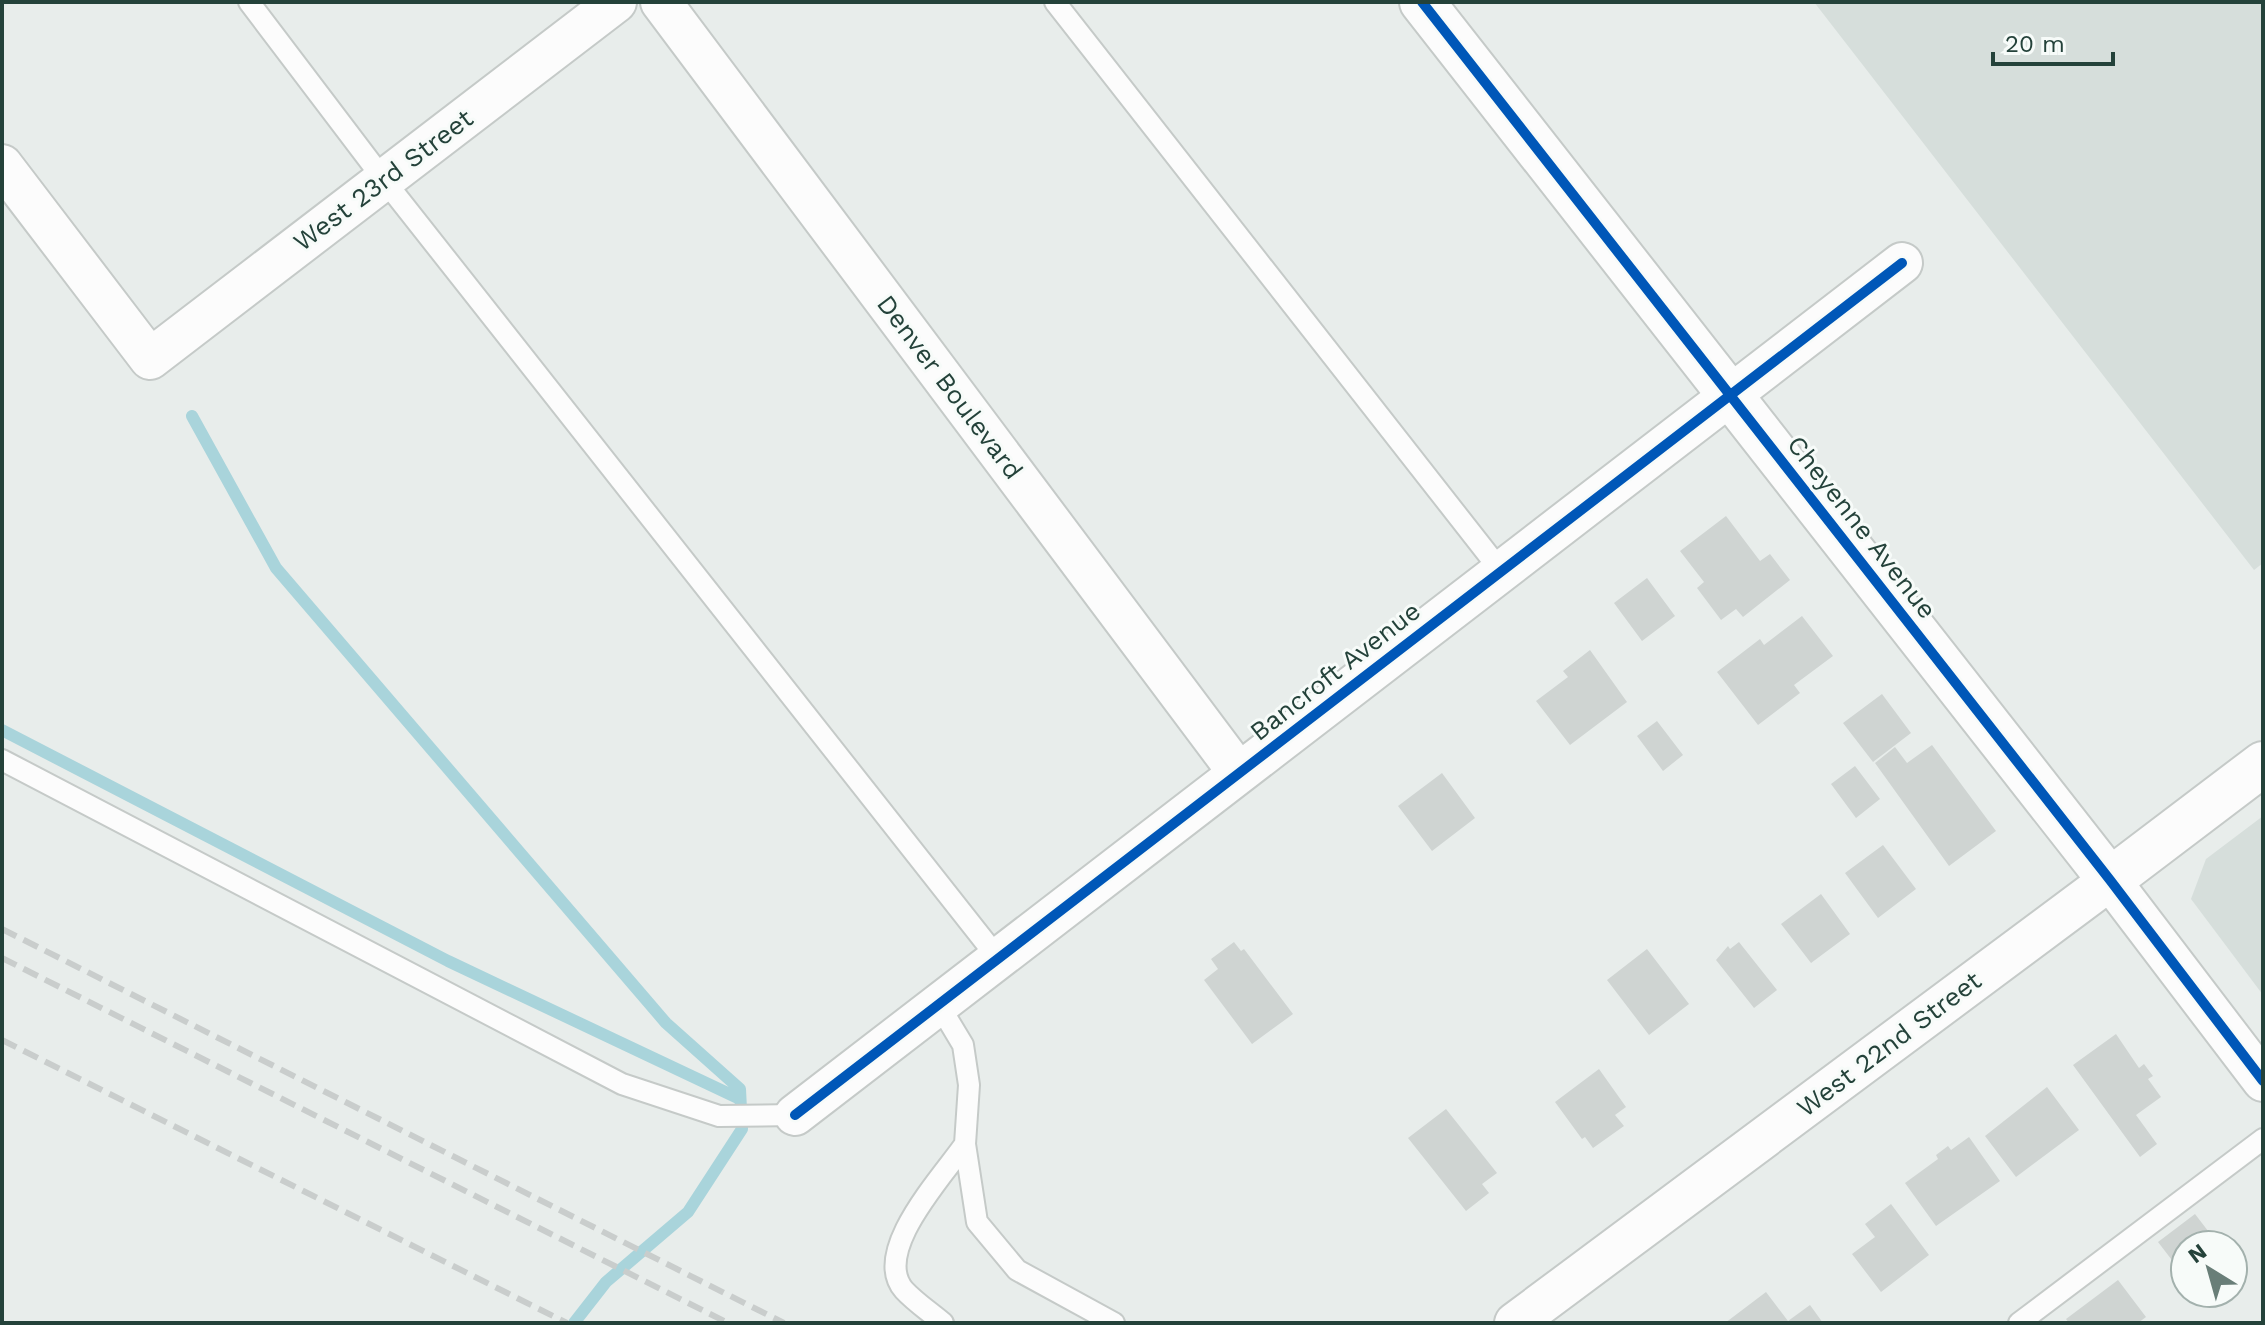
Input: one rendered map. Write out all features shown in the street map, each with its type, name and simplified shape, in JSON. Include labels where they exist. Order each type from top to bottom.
[{"type":"street","name":"West 23rd Street","points":[[2,165],[150,359],[616,2]]},
{"type":"street","name":"Denver Boulevard","points":[[661,2],[1238,772]]},
{"type":"street","name":"Cheyenne Avenue","points":[[1422,2],[2110,880],[2263,1081]]},
{"type":"street","name":"Bancroft Avenue","points":[[795,1115],[1902,263]]},
{"type":"street","name":"West 22nd Street","points":[[1515,1323],[2263,764]]},
{"type":"lane","points":[[249,2],[384,180],[997,957]]},
{"type":"lane","points":[[1055,2],[1501,571]]},
{"type":"lane","points":[[2,760],[622,1084],[719,1116],[795,1115]]},
{"type":"lane","points":[[939,1005],[963,1045],[969,1085],[965,1144],[977,1222],[1017,1270],[1114,1323]]},
{"type":"lane","points":[[2019,1323],[2263,1139]]},
{"type":"lane","points":[[943,1323],[902,1289],[893,1264],[901,1235],[965,1144]]},
{"type":"shaded area","points":[[1814,2],[2263,2],[2263,563],[2254,570]]},
{"type":"shaded area","points":[[2263,816],[2263,995],[2191,899],[2206,859]]},
{"type":"building","points":[[1726,516],[1760,561],[1770,554],[1790,580],[1743,617],[1736,609],[1721,620],[1697,588],[1704,582],[1680,551]]},
{"type":"building","points":[[1647,578],[1675,616],[1642,641],[1614,603]]},
{"type":"building","points":[[1802,616],[1833,656],[1794,685],[1800,693],[1758,725],[1717,672],[1760,639],[1764,645]]},
{"type":"building","points":[[1590,650],[1627,702],[1570,745],[1536,701],[1568,677],[1563,671]]},
{"type":"building","points":[[1882,694],[1911,733],[1873,762],[1843,723]]},
{"type":"building","points":[[1657,721],[1683,755],[1663,771],[1637,736]]},
{"type":"building","points":[[1932,745],[1996,831],[1949,866],[1875,763],[1895,747],[1907,763]]},
{"type":"building","points":[[1855,766],[1880,799],[1856,818],[1831,784]]},
{"type":"building","points":[[1442,773],[1475,818],[1432,851],[1398,806]]},
{"type":"building","points":[[1883,845],[1916,889],[1878,918],[1845,873]]},
{"type":"building","points":[[1821,894],[1850,934],[1811,963],[1781,924]]},
{"type":"building","points":[[1234,942],[1241,951],[1244,949],[1293,1014],[1252,1044],[1204,980],[1218,969],[1211,959]]},
{"type":"building","points":[[1739,942],[1777,990],[1754,1008],[1716,960],[1728,946],[1730,949]]},
{"type":"building","points":[[1647,949],[1689,1004],[1649,1035],[1607,980]]},
{"type":"building","points":[[2116,1034],[2139,1068],[2144,1064],[2153,1076],[2148,1079],[2161,1097],[2136,1115],[2157,1144],[2140,1157],[2073,1065]]},
{"type":"building","points":[[1599,1069],[1626,1107],[1615,1115],[1624,1126],[1593,1148],[1585,1137],[1582,1139],[1555,1102]]},
{"type":"building","points":[[2047,1087],[2079,1130],[2016,1177],[1985,1136]]},
{"type":"building","points":[[1446,1109],[1497,1173],[1482,1184],[1489,1193],[1466,1211],[1408,1138]]},
{"type":"building","points":[[1969,1137],[2000,1181],[1936,1226],[1905,1183],[1938,1159],[1936,1155],[1948,1146],[1951,1150]]},
{"type":"building","points":[[1891,1204],[1929,1255],[1881,1292],[1852,1254],[1875,1237],[1865,1224]]},
{"type":"building","points":[[2195,1214],[2207,1229],[2175,1229]]},
{"type":"building","points":[[2169,1234],[2169,1256],[2158,1242]]},
{"type":"building","points":[[2118,1280],[2146,1317],[2138,1323],[2069,1323],[2066,1319]]},
{"type":"building","points":[[1766,1292],[1788,1321],[1810,1305],[1823,1323],[1725,1323]]},
{"type":"waterway","points":[[192,416],[276,568],[666,1023],[740,1089],[742,1129],[688,1212],[606,1282],[574,1323]]},
{"type":"waterway","points":[[2,730],[448,961],[740,1099]]},
{"type":"railway","points":[[2,929],[784,1323]]},
{"type":"railway","points":[[2,958],[728,1323]]},
{"type":"railway","points":[[2,1040],[567,1323]]},
{"type":"cycle path","points":[[1422,2],[2110,880],[2263,1081]]},
{"type":"cycle path","points":[[795,1115],[1902,263]]}]
